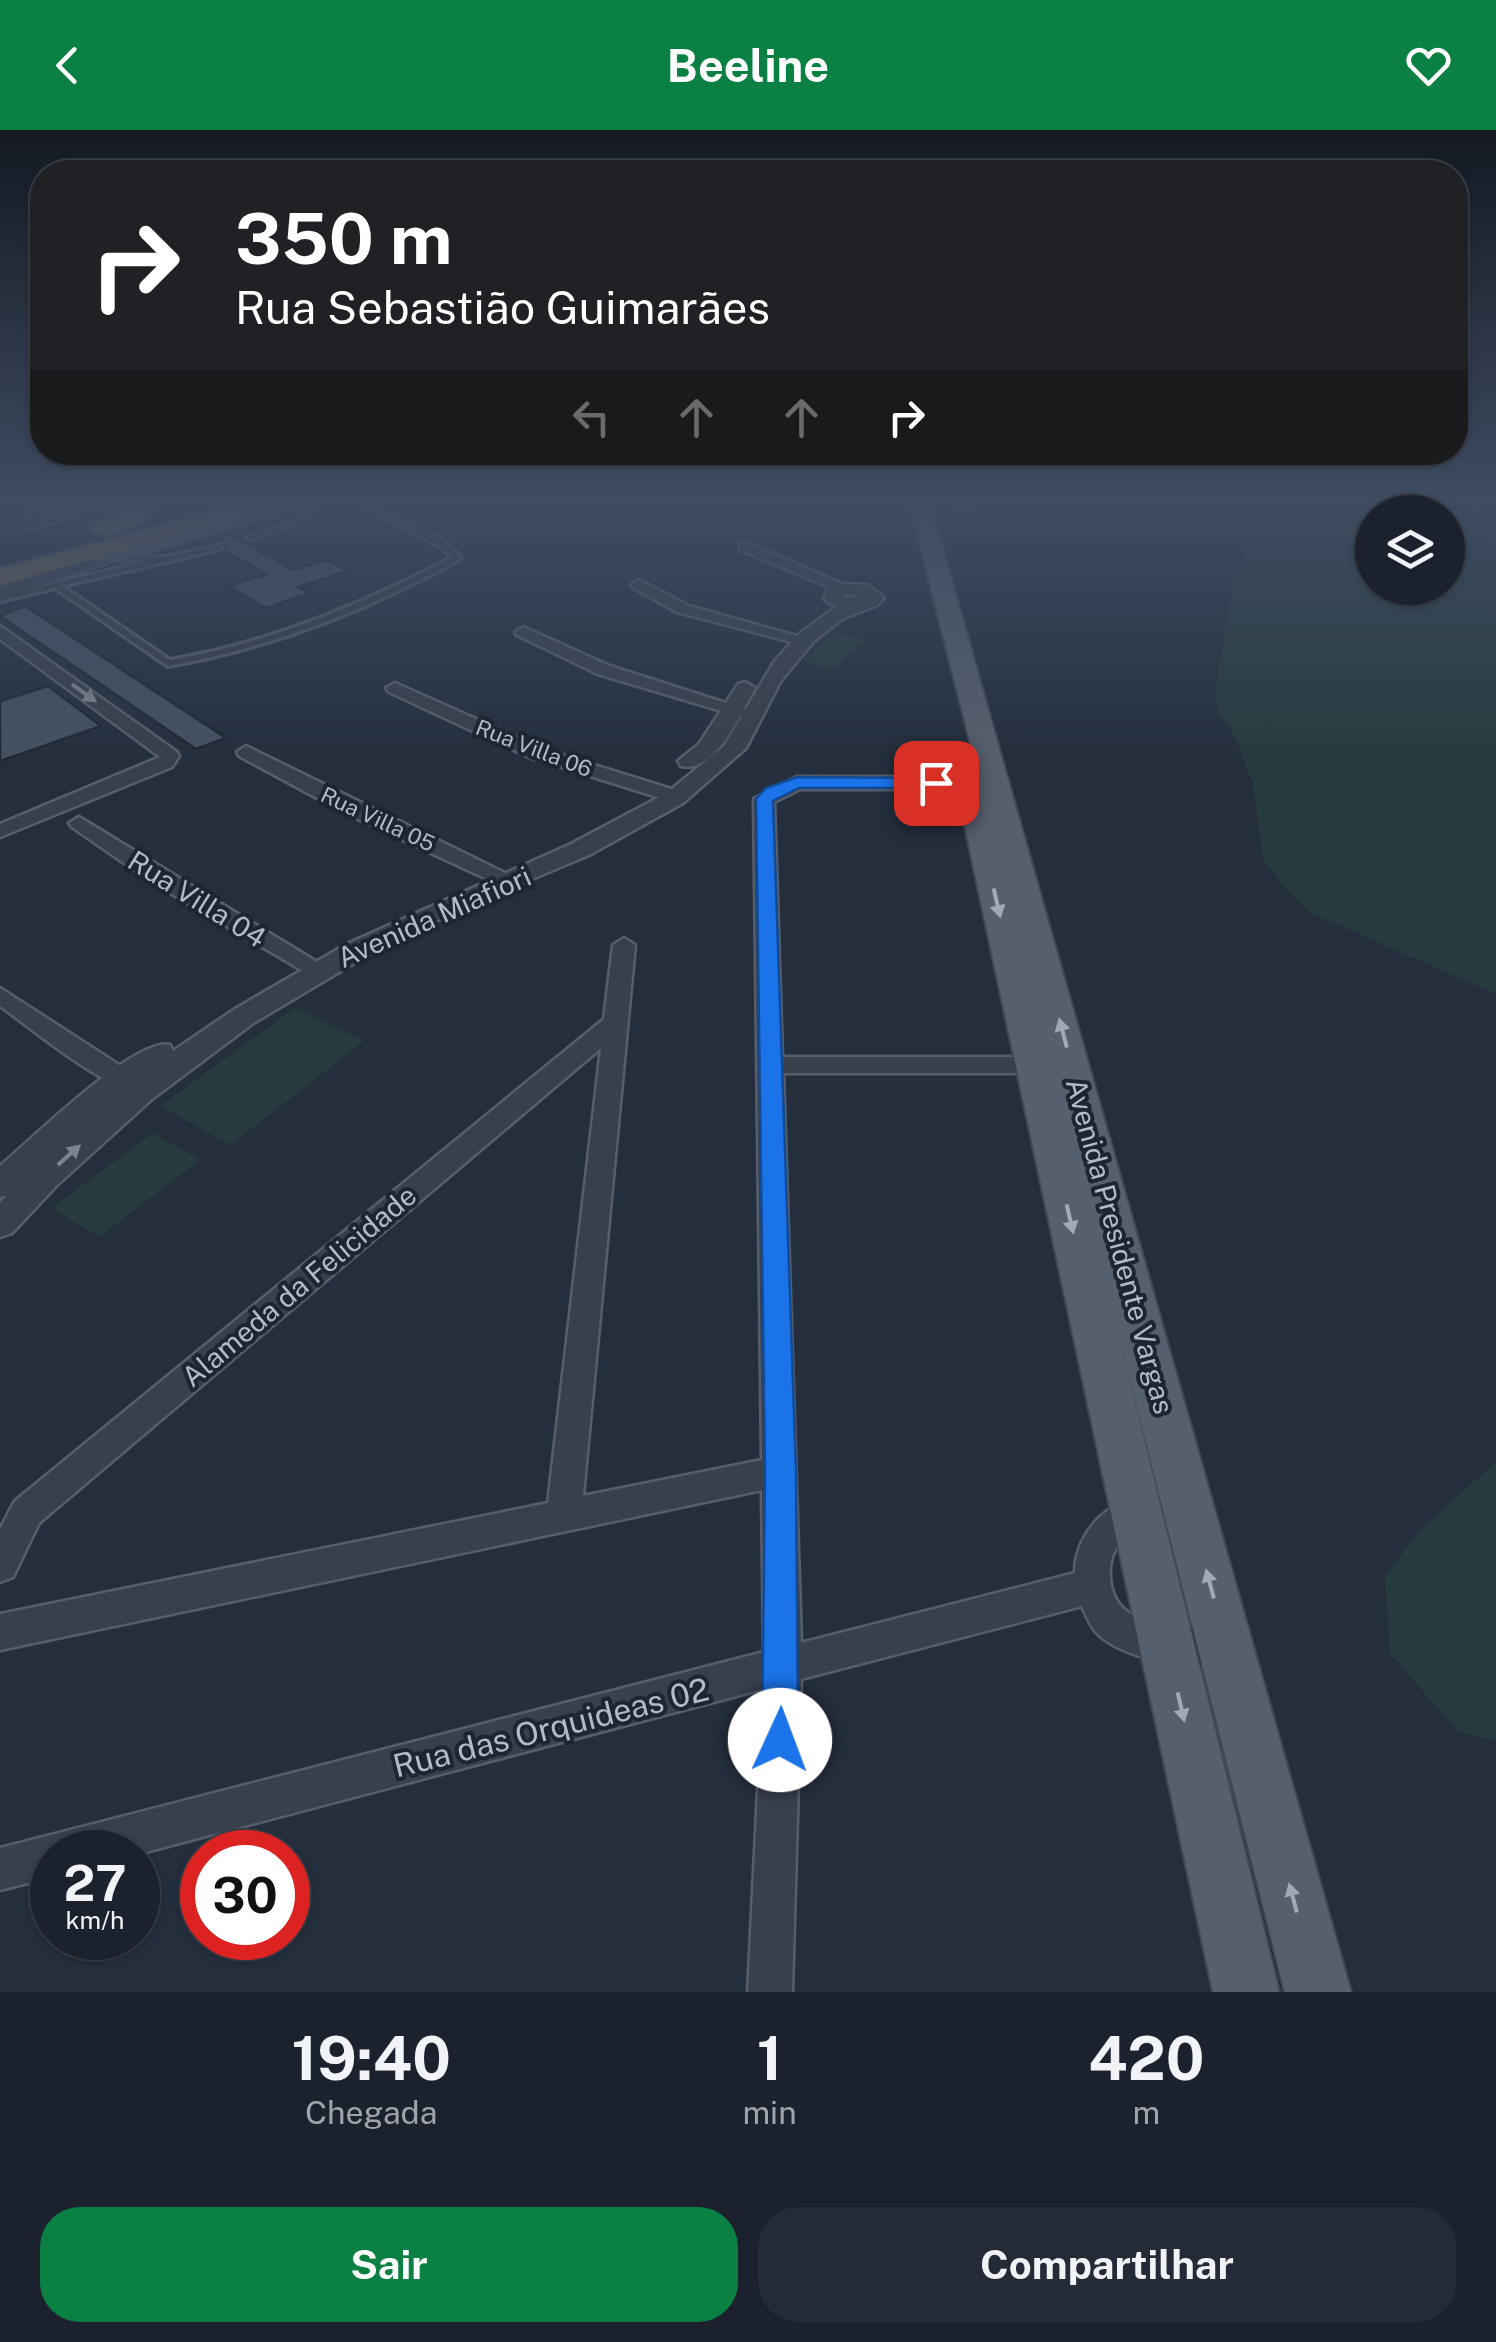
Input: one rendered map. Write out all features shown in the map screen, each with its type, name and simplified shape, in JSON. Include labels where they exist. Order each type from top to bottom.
[{"type":"main road","name":"Avenida Presidente Vargas","points":[[931,588],[1191,1512],[1318,1992]]},
{"type":"main road","name":"Avenida Presidente Vargas","points":[[937,588],[970,783],[1246,1992]]},
{"type":"street","points":[[646,588],[684,609],[792,638]]},
{"type":"street","points":[[825,588],[843,597]]},
{"type":"street","name":"Avenida Miafiori","points":[[0,1185],[132,1083],[268,1000],[309,966],[417,920],[502,876],[616,833],[664,793],[739,742],[742,712],[792,638],[832,615],[843,597]]},
{"type":"street","points":[[0,631],[170,756],[166,763],[0,830]]},
{"type":"street","points":[[523,632],[604,670],[742,712]]},
{"type":"street","name":"Rua Villa 06","points":[[395,688],[536,753],[664,793]]},
{"type":"street","name":"Rua Villa 05","points":[[246,752],[350,808],[502,876]]},
{"type":"street","points":[[770,1992],[783,1668],[764,799],[797,782],[970,783]]},
{"type":"street","name":"Rua Villa 04","points":[[79,823],[157,877],[309,966]]},
{"type":"street","points":[[564,1516],[624,945]]},
{"type":"street","points":[[0,995],[132,1083]]},
{"type":"street","name":"Alameda da Felicidade","points":[[0,1565],[27,1512],[616,1022]]},
{"type":"street","points":[[772,1065],[1034,1066]]},
{"type":"street","name":"Avenida Miafiori","points":[[0,1224],[132,1083]]},
{"type":"street","points":[[0,1632],[781,1471]]},
{"type":"street","points":[[1191,1512],[1136,1514],[1107,1527],[1091,1562],[1095,1585],[1109,1616],[1124,1631],[1166,1646],[1226,1647]]},
{"type":"street","name":"Rua das Orquideas 02","points":[[151,1830],[1095,1585]]},
{"type":"street","points":[[0,1869],[30,1862]]},
{"type":"lane","points":[[0,596],[52,588]]},
{"type":"lane","points":[[59,588],[168,663],[236,650],[399,588]]},
{"type":"green space","points":[[1233,588],[1355,588],[1355,605],[1465,605],[1465,588],[1496,588],[1496,994],[1311,913],[1282,885],[1263,859],[1253,784],[1236,740],[1218,710],[1215,692]]},
{"type":"green space","points":[[834,632],[866,640],[834,669],[801,661]]},
{"type":"green space","points":[[295,1008],[364,1041],[231,1145],[160,1106]]},
{"type":"green space","points":[[153,1133],[200,1160],[99,1237],[52,1208]]},
{"type":"green space","points":[[1496,1462],[1496,1741],[1459,1732],[1390,1654],[1385,1576],[1422,1528]]},
{"type":"building","points":[[232,588],[300,588],[310,593],[266,608]]},
{"type":"building","points":[[25,606],[226,738],[196,749],[0,616]]},
{"type":"building","points":[[48,686],[101,726],[0,761],[0,701]]},
{"type":"route","points":[[780,1740],[781,1471],[768,819],[764,799],[797,782],[936,783]]}]
